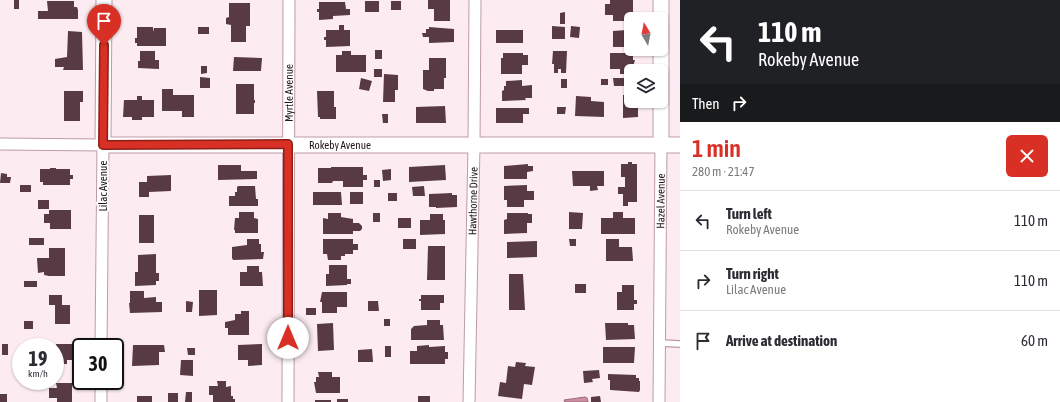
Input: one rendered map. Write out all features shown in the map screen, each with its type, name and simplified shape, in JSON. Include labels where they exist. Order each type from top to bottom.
[{"type":"street","name":"Lilac Avenue","points":[[101,338],[104,0]]},
{"type":"street","name":"Myrtle Avenue","points":[[288,402],[289,0]]},
{"type":"street","name":"Hawthorne Drive","points":[[469,402],[475,0]]},
{"type":"street","name":"Hazel Avenue","points":[[660,402],[661,0]]},
{"type":"street","name":"Rokeby Avenue","points":[[0,144],[680,145]]},
{"type":"street","points":[[101,390],[101,402]]},
{"type":"lane","points":[[660,343],[680,344]]},
{"type":"shaded area","points":[[587,398],[588,402],[565,402],[564,400]]},
{"type":"building","points":[[14,0],[19,0],[19,9],[14,9]]},
{"type":"building","points":[[428,0],[450,0],[450,21],[434,21],[434,9],[428,9]]},
{"type":"building","points":[[610,0],[633,0],[633,12],[624,12],[624,21],[613,21],[613,15],[605,15],[605,4],[610,4]]},
{"type":"building","points":[[47,1],[74,1],[74,7],[77,7],[78,10],[78,19],[38,19],[38,11],[48,11]]},
{"type":"building","points":[[365,1],[379,1],[379,12],[365,12]]},
{"type":"building","points":[[391,1],[401,1],[401,10],[391,10]]},
{"type":"building","points":[[319,2],[345,2],[346,9],[350,9],[350,15],[333,16],[333,19],[319,20],[319,12],[317,12],[317,9],[319,9]]},
{"type":"building","points":[[229,3],[250,3],[250,26],[246,26],[246,42],[231,42],[231,25],[226,24],[226,18],[229,17]]},
{"type":"building","points":[[565,12],[565,24],[560,24],[560,13]]},
{"type":"building","points":[[339,25],[344,25],[344,30],[350,30],[350,46],[326,47],[326,40],[324,40],[324,37],[326,37],[326,30],[339,30]]},
{"type":"building","points":[[552,26],[565,27],[565,39],[552,39]]},
{"type":"building","points":[[571,26],[580,27],[579,38],[570,37]]},
{"type":"building","points":[[137,27],[153,27],[153,32],[154,28],[166,28],[166,46],[137,46],[137,43],[135,43],[135,38],[137,38]]},
{"type":"building","points":[[198,27],[209,27],[209,34],[198,34]]},
{"type":"building","points":[[429,27],[454,29],[454,42],[429,43],[429,37],[423,37],[422,33],[426,33],[426,29],[429,29]]},
{"type":"building","points":[[496,30],[523,30],[523,43],[496,43]]},
{"type":"building","points":[[624,30],[624,47],[613,47],[613,31]]},
{"type":"building","points":[[68,31],[82,32],[83,70],[63,70],[64,67],[55,67],[55,59],[67,57]]},
{"type":"building","points":[[375,50],[382,50],[382,59],[375,59]]},
{"type":"building","points":[[140,51],[155,51],[155,60],[159,60],[159,69],[138,68]]},
{"type":"building","points":[[342,51],[351,51],[351,55],[366,55],[366,72],[336,72],[336,55],[342,55]]},
{"type":"building","points":[[553,51],[567,51],[566,73],[561,73],[561,69],[558,69],[558,73],[554,73],[554,64],[552,64]]},
{"type":"building","points":[[503,53],[523,53],[523,55],[528,55],[528,65],[522,65],[522,74],[501,74],[501,58],[503,58]]},
{"type":"building","points":[[610,53],[624,53],[624,56],[633,56],[633,60],[635,60],[634,64],[624,64],[624,74],[620,74],[620,69],[610,69]]},
{"type":"building","points":[[234,57],[262,58],[261,71],[233,71]]},
{"type":"building","points":[[429,58],[446,58],[446,78],[444,78],[444,89],[434,89],[434,91],[428,91],[423,89],[423,70],[429,70]]},
{"type":"building","points":[[201,66],[207,66],[207,73],[201,74]]},
{"type":"building","points":[[374,69],[382,69],[382,77],[374,77]]},
{"type":"building","points":[[384,74],[398,75],[398,90],[395,90],[395,102],[383,102]]},
{"type":"building","points":[[200,77],[210,78],[210,88],[200,88]]},
{"type":"building","points":[[361,78],[372,81],[369,91],[359,89]]},
{"type":"building","points":[[613,78],[624,78],[624,86],[614,86]]},
{"type":"building","points":[[561,79],[567,79],[567,88],[561,88]]},
{"type":"building","points":[[601,79],[608,79],[608,85],[601,85]]},
{"type":"building","points":[[522,80],[522,86],[532,85],[532,98],[525,98],[526,100],[502,101],[502,91],[504,90],[504,86],[506,86],[506,81]]},
{"type":"building","points":[[236,84],[254,84],[254,114],[236,114]]},
{"type":"building","points":[[162,89],[173,89],[173,95],[194,95],[194,117],[182,117],[182,111],[162,111]]},
{"type":"building","points":[[64,91],[83,91],[83,102],[80,102],[80,121],[64,121]]},
{"type":"building","points":[[317,91],[334,91],[336,119],[320,119],[320,117],[318,117]]},
{"type":"building","points":[[623,95],[624,108],[638,108],[638,117],[623,118]]},
{"type":"building","points":[[137,96],[142,96],[142,100],[154,100],[154,117],[142,117],[142,120],[132,120],[132,117],[123,117],[124,100],[137,100]]},
{"type":"building","points":[[576,96],[591,97],[591,101],[604,102],[604,117],[575,116]]},
{"type":"building","points":[[445,106],[446,123],[416,123],[416,107]]},
{"type":"building","points":[[557,107],[566,107],[565,114],[557,114]]},
{"type":"building","points":[[496,108],[529,108],[529,114],[523,114],[523,123],[496,123]]},
{"type":"building","points":[[382,114],[388,114],[388,123],[383,123]]},
{"type":"building","points":[[628,162],[637,164],[637,202],[628,202],[628,206],[623,206],[623,194],[618,194],[618,187],[625,187],[625,177],[621,177],[621,164],[628,164]]},
{"type":"building","points":[[528,164],[528,166],[533,166],[533,171],[527,172],[527,179],[504,179],[504,166]]},
{"type":"building","points":[[218,165],[241,165],[241,171],[257,171],[257,179],[218,180]]},
{"type":"building","points":[[445,165],[446,180],[409,182],[409,167]]},
{"type":"building","points":[[363,167],[363,175],[367,175],[367,180],[363,180],[363,187],[343,187],[343,181],[318,183],[318,168]]},
{"type":"building","points":[[40,169],[70,169],[70,175],[73,175],[73,179],[70,179],[70,185],[43,185],[43,182],[40,182]]},
{"type":"building","points":[[391,169],[391,180],[383,181],[382,170]]},
{"type":"building","points":[[572,171],[604,171],[604,186],[597,186],[598,190],[590,191],[590,186],[573,186]]},
{"type":"building","points":[[1,173],[7,174],[7,177],[11,177],[10,183],[0,183]]},
{"type":"building","points":[[171,175],[171,191],[149,192],[149,197],[139,197],[139,182],[147,182],[147,176]]},
{"type":"building","points":[[374,180],[380,180],[380,187],[374,187]]},
{"type":"building","points":[[20,185],[31,185],[31,192],[20,192]]},
{"type":"building","points":[[527,185],[527,191],[534,191],[534,200],[524,200],[524,207],[507,207],[507,200],[504,200],[504,186]]},
{"type":"building","points":[[238,186],[255,186],[258,206],[229,206],[229,196],[235,196]]},
{"type":"building","points":[[424,186],[425,196],[413,196],[412,187]]},
{"type":"building","points":[[313,192],[341,192],[342,205],[313,205]]},
{"type":"building","points":[[350,192],[363,192],[363,204],[350,204]]},
{"type":"building","points":[[388,193],[397,193],[397,201],[388,201]]},
{"type":"building","points":[[452,193],[452,195],[457,195],[457,207],[429,207],[429,194]]},
{"type":"building","points":[[38,200],[49,200],[49,209],[38,209]]},
{"type":"building","points":[[49,210],[71,210],[71,229],[50,229],[50,223],[44,223],[44,214],[49,214]]},
{"type":"building","points":[[239,212],[254,212],[254,218],[258,219],[258,233],[235,233],[235,218],[239,218]]},
{"type":"building","points":[[569,212],[583,213],[582,229],[569,229]]},
{"type":"building","points":[[613,212],[623,212],[623,218],[635,218],[635,234],[601,234],[601,218],[613,218]]},
{"type":"building","points":[[328,213],[341,213],[341,217],[353,219],[353,223],[359,223],[362,226],[362,229],[360,231],[353,231],[353,234],[323,234],[323,218],[328,219]]},
{"type":"building","points":[[373,213],[380,213],[380,222],[373,222]]},
{"type":"building","points":[[507,213],[532,214],[532,223],[527,223],[527,233],[504,234],[504,220],[507,219]]},
{"type":"building","points":[[430,214],[443,214],[443,220],[445,220],[445,234],[420,235],[420,220],[430,220]]},
{"type":"building","points":[[139,215],[154,215],[154,243],[139,243]]},
{"type":"building","points":[[398,218],[411,218],[411,228],[398,228]]},
{"type":"building","points":[[29,238],[44,238],[44,245],[29,245]]},
{"type":"building","points":[[247,239],[259,239],[259,244],[261,244],[261,252],[264,252],[263,259],[233,260],[232,247],[247,245]]},
{"type":"building","points":[[323,239],[353,239],[353,244],[358,244],[358,250],[353,250],[353,254],[345,254],[345,256],[341,256],[341,260],[328,260],[327,254],[323,254]]},
{"type":"building","points":[[403,239],[416,239],[416,249],[403,249]]},
{"type":"building","points":[[569,239],[576,239],[576,246],[570,246]]},
{"type":"building","points":[[606,239],[619,239],[619,247],[632,247],[633,261],[606,261]]},
{"type":"building","points":[[537,241],[537,257],[507,258],[507,242]]},
{"type":"building","points":[[428,246],[445,246],[445,280],[427,280]]},
{"type":"building","points":[[49,248],[65,248],[65,276],[49,276],[44,275],[44,272],[38,273],[37,258],[49,258]]},
{"type":"building","points":[[156,254],[156,273],[159,273],[159,281],[156,281],[156,285],[135,286],[135,272],[138,272],[138,255]]},
{"type":"building","points":[[329,265],[347,265],[347,279],[351,279],[351,284],[326,286],[326,274],[329,274]]},
{"type":"building","points":[[247,266],[259,266],[259,272],[262,272],[263,286],[240,286],[240,272],[247,272]]},
{"type":"building","points":[[509,274],[523,274],[525,310],[509,310]]},
{"type":"building","points":[[24,281],[37,281],[37,287],[24,287]]},
{"type":"building","points":[[575,284],[586,284],[586,293],[575,293]]},
{"type":"building","points":[[622,285],[634,285],[634,300],[637,300],[637,304],[634,304],[634,310],[617,310],[617,292],[622,292]]},
{"type":"building","points":[[199,290],[217,290],[217,315],[199,316]]},
{"type":"building","points":[[130,291],[144,291],[144,298],[156,297],[156,302],[162,302],[162,312],[130,313]]},
{"type":"building","points":[[322,292],[347,292],[347,307],[337,307],[337,313],[322,313],[322,302],[320,302]]},
{"type":"building","points":[[49,295],[62,295],[62,305],[70,305],[70,324],[55,324],[55,305],[49,305]]},
{"type":"building","points":[[421,295],[444,295],[444,303],[440,303],[440,310],[421,310],[421,301],[419,301],[419,299],[421,299]]},
{"type":"building","points":[[186,301],[193,302],[192,312],[186,312]]},
{"type":"building","points":[[368,301],[378,301],[379,311],[368,311]]},
{"type":"building","points":[[306,308],[316,308],[316,315],[306,315]]},
{"type":"building","points":[[241,311],[249,311],[249,335],[228,335],[228,328],[225,328],[225,322],[235,320],[235,314],[241,314]]},
{"type":"building","points":[[384,319],[390,319],[390,326],[384,326]]},
{"type":"building","points":[[427,320],[440,320],[440,325],[443,325],[444,340],[411,340],[411,329],[414,326],[427,325]]},
{"type":"building","points":[[24,321],[33,321],[33,329],[24,329]]},
{"type":"building","points":[[333,323],[334,350],[318,351],[317,324]]},
{"type":"building","points":[[605,323],[628,323],[628,325],[634,325],[635,339],[606,340]]},
{"type":"building","points":[[2,344],[8,344],[8,355],[2,355]]},
{"type":"building","points":[[64,344],[72,344],[72,360],[67,360],[67,364],[64,364]]},
{"type":"building","points":[[262,344],[262,365],[248,366],[248,360],[238,360],[238,345]]},
{"type":"building","points":[[133,345],[164,345],[165,352],[159,352],[159,365],[132,366]]},
{"type":"building","points":[[429,345],[429,347],[445,346],[445,352],[448,352],[448,359],[445,359],[445,364],[410,364],[410,351],[417,351],[417,346]]},
{"type":"building","points":[[385,346],[391,346],[391,357],[385,357]]},
{"type":"building","points":[[603,347],[635,347],[634,363],[603,363]]},
{"type":"building","points":[[187,348],[195,348],[195,355],[188,355]]},
{"type":"building","points":[[372,349],[373,362],[358,362],[358,350]]},
{"type":"building","points":[[181,360],[193,360],[193,376],[180,375]]},
{"type":"building","points":[[516,362],[526,363],[525,366],[535,367],[532,385],[524,384],[522,399],[498,396],[500,382],[506,383],[508,366],[515,367]]},
{"type":"building","points":[[599,370],[600,378],[592,379],[593,382],[584,383],[583,371]]},
{"type":"building","points":[[318,372],[332,372],[332,377],[340,377],[340,393],[316,393],[314,382],[316,382],[316,377],[319,377]]},
{"type":"building","points":[[608,374],[636,375],[636,378],[639,378],[640,381],[639,392],[610,390],[610,380],[608,380]]},
{"type":"building","points":[[217,381],[226,381],[226,387],[231,386],[231,396],[235,399],[235,402],[213,402],[213,395],[209,395],[209,386],[218,386]]},
{"type":"building","points":[[64,383],[72,383],[72,402],[57,402],[57,398],[49,398],[49,390],[64,390]]},
{"type":"building","points":[[186,392],[192,392],[192,402],[185,402]]},
{"type":"building","points":[[168,393],[178,393],[178,402],[168,402]]},
{"type":"building","points":[[0,394],[7,394],[7,402],[0,402]]},
{"type":"building","points":[[137,396],[152,396],[152,402],[137,402]]},
{"type":"building","points":[[418,396],[430,396],[430,402],[418,402]]},
{"type":"building","points":[[600,396],[601,402],[591,402],[591,397]]},
{"type":"building","points":[[337,399],[348,399],[348,402],[337,402]]},
{"type":"building","points":[[315,400],[331,400],[331,402],[315,402]]},
{"type":"route","points":[[104,45],[103,145],[288,144],[288,338]]}]
